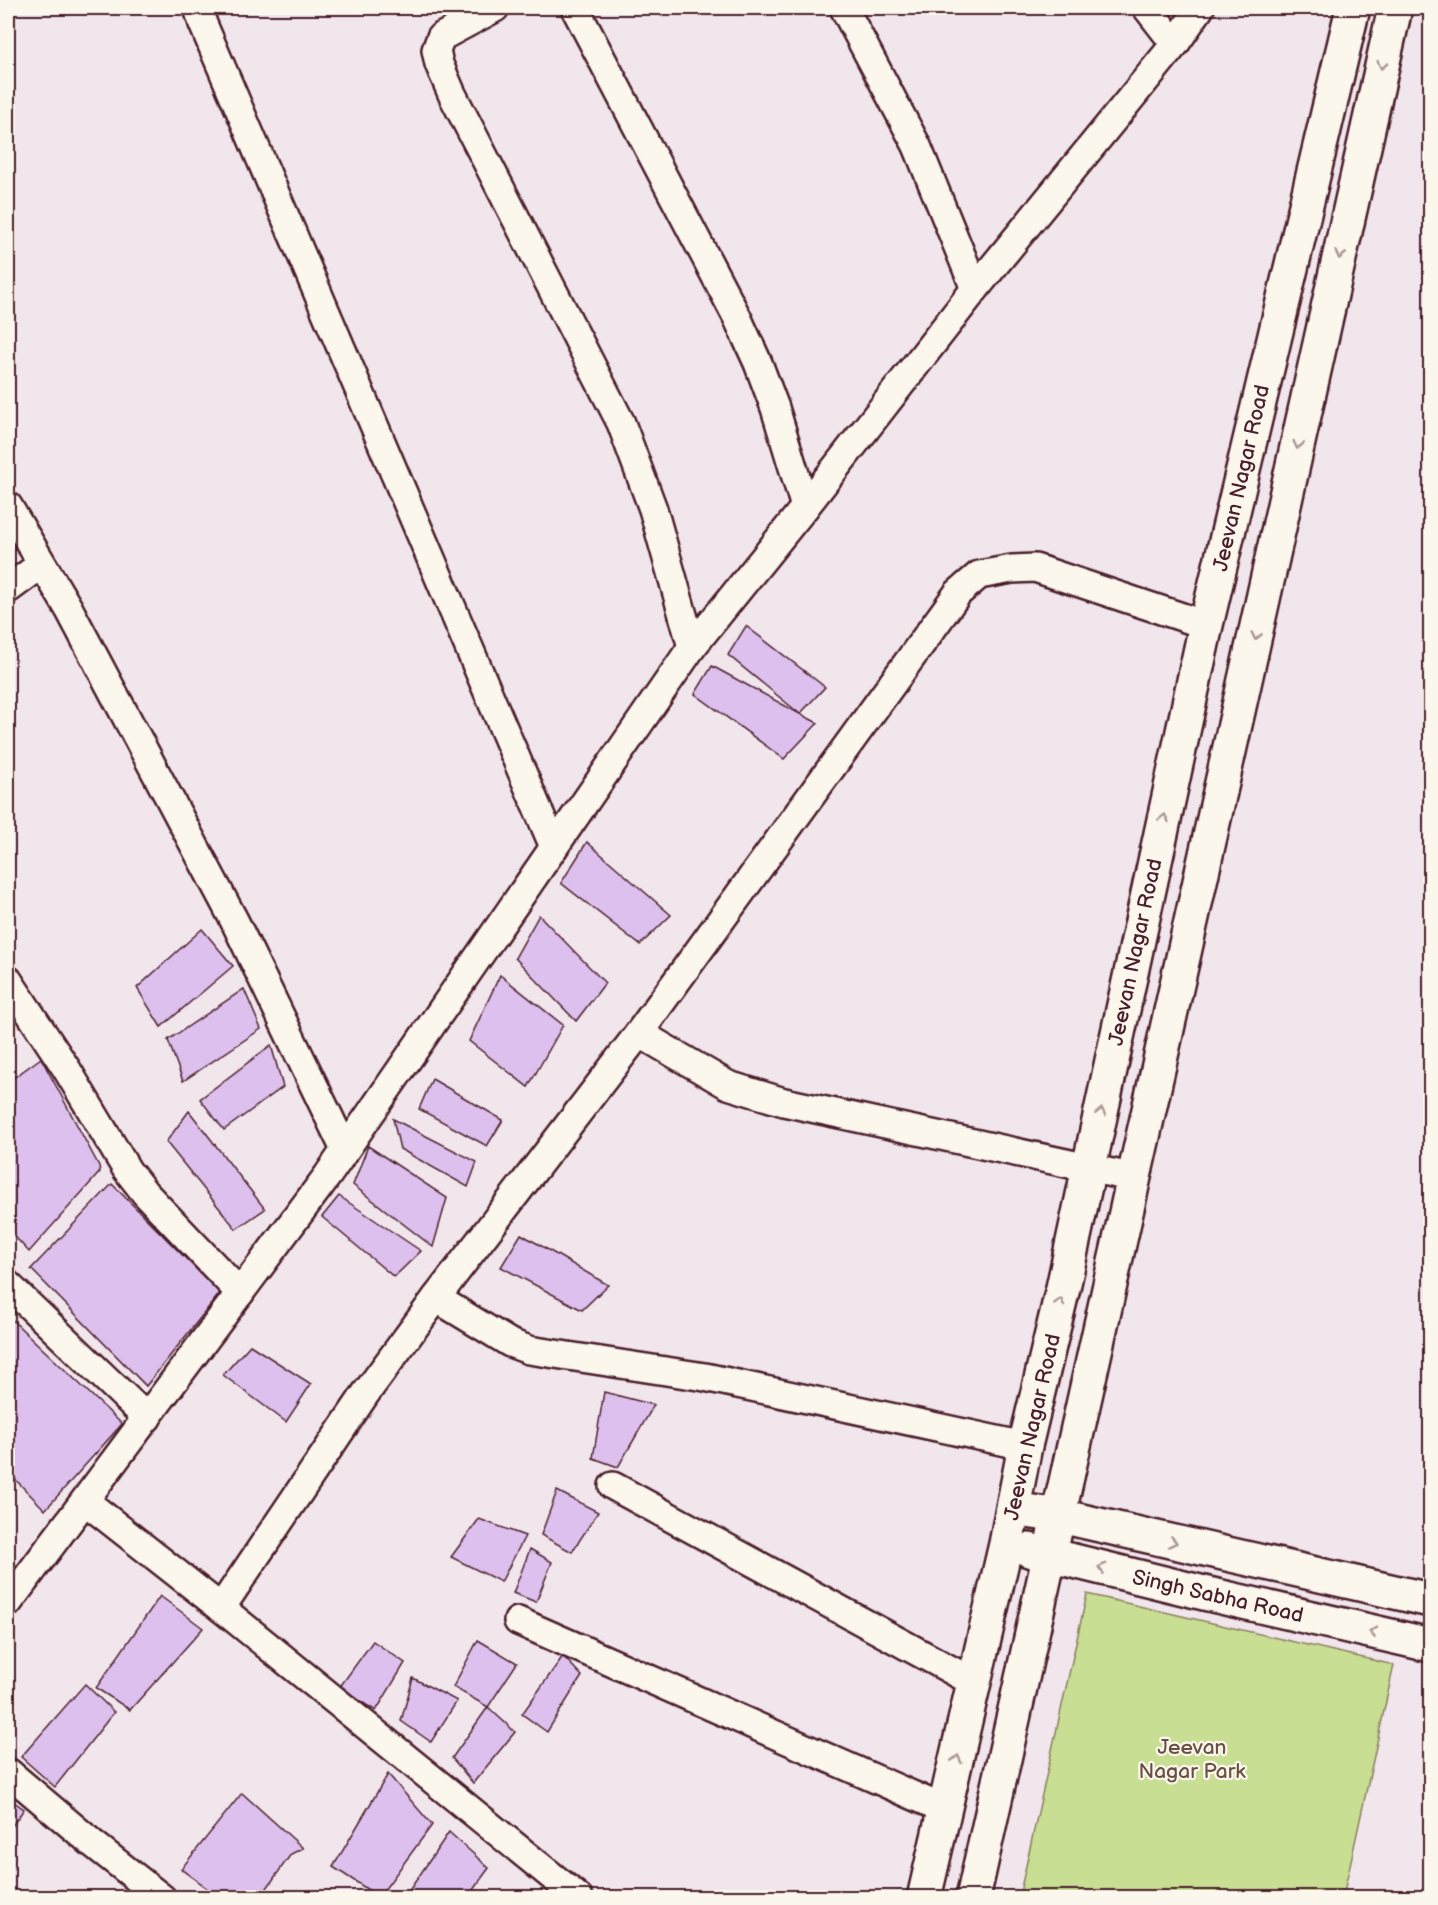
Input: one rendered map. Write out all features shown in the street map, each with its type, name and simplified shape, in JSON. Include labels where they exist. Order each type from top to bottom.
[{"type":"street","points":[[198,8],[554,847]]},
{"type":"street","points":[[495,8],[441,37],[436,50],[439,64],[452,94],[621,423],[653,509],[692,647]]},
{"type":"street","points":[[575,8],[737,317],[775,408],[805,507]]},
{"type":"street","points":[[844,8],[917,146],[975,289]]},
{"type":"street","points":[[1147,8],[1175,44]]},
{"type":"street","points":[[8,1603],[345,1150],[692,647],[805,507],[975,289],[1175,44],[1200,8]]},
{"type":"street","name":"Jeevan Nagar Road","points":[[924,1898],[975,1683],[1025,1446],[1063,1288],[1206,625],[1353,8]]},
{"type":"street","points":[[973,1898],[1395,8]]},
{"type":"street","points":[[8,506],[69,609],[235,922],[345,1150]]},
{"type":"street","points":[[8,589],[42,564]]},
{"type":"street","points":[[221,1608],[366,1393],[639,1033],[958,593],[979,575],[1012,568],[1035,568],[1206,625]]},
{"type":"street","points":[[8,980],[66,1068],[127,1170],[145,1193],[240,1293]]},
{"type":"street","points":[[639,1033],[728,1085],[784,1102],[1135,1178]]},
{"type":"street","points":[[8,1285],[147,1418]]},
{"type":"street","points":[[436,1298],[510,1343],[529,1350],[705,1377],[1025,1446]]},
{"type":"street","points":[[613,1486],[975,1683]]},
{"type":"street","points":[[85,1501],[579,1898]]},
{"type":"street","name":"Singh Sabha Road","points":[[1013,1509],[1060,1516],[1431,1600]]},
{"type":"street","name":"Singh Sabha Road","points":[[1006,1544],[1204,1593],[1431,1645]]},
{"type":"street","points":[[518,1621],[946,1810]]},
{"type":"street","points":[[8,1772],[162,1898]]},
{"type":"green space","name":"Jeevan Nagar Park","points":[[1087,1594],[1394,1665],[1343,1897],[1019,1897]]},
{"type":"building","points":[[746,626],[825,687],[800,714],[728,655]]},
{"type":"building","points":[[712,666],[818,723],[784,759],[695,694]]},
{"type":"building","points":[[587,842],[671,915],[640,945],[561,883]]},
{"type":"building","points":[[539,915],[605,983],[576,1021],[515,958]]},
{"type":"building","points":[[202,929],[233,966],[161,1027],[137,988]]},
{"type":"building","points":[[500,975],[563,1025],[528,1087],[469,1041]]},
{"type":"building","points":[[244,989],[261,1029],[183,1081],[168,1040]]},
{"type":"building","points":[[271,1045],[283,1087],[224,1130],[200,1099]]},
{"type":"building","points":[[41,1058],[99,1166],[100,1172],[29,1252],[8,1229],[8,1082]]},
{"type":"building","points":[[432,1079],[503,1120],[487,1146],[419,1109]]},
{"type":"building","points":[[189,1111],[265,1209],[236,1229],[166,1142]]},
{"type":"building","points":[[393,1119],[477,1162],[468,1187],[400,1149]]},
{"type":"building","points":[[368,1146],[447,1198],[433,1247],[353,1185]]},
{"type":"building","points":[[112,1184],[220,1293],[146,1386],[31,1269]]},
{"type":"building","points":[[339,1196],[421,1251],[394,1277],[322,1217]]},
{"type":"building","points":[[521,1234],[608,1285],[582,1310],[501,1267]]},
{"type":"building","points":[[8,1316],[122,1424],[45,1510],[8,1472]]},
{"type":"building","points":[[250,1345],[311,1384],[286,1422],[223,1375]]},
{"type":"building","points":[[604,1392],[654,1405],[618,1467],[593,1458]]},
{"type":"building","points":[[557,1491],[598,1512],[572,1552],[541,1535]]},
{"type":"building","points":[[479,1519],[525,1536],[501,1582],[451,1557]]},
{"type":"building","points":[[530,1549],[552,1562],[536,1602],[513,1593]]},
{"type":"building","points":[[160,1596],[203,1628],[130,1710],[96,1688]]},
{"type":"building","points":[[478,1640],[517,1663],[488,1707],[453,1687]]},
{"type":"building","points":[[373,1641],[405,1663],[376,1711],[339,1688]]},
{"type":"building","points":[[563,1656],[582,1676],[547,1732],[522,1714]]},
{"type":"building","points":[[413,1678],[457,1701],[431,1742],[401,1721]]},
{"type":"building","points":[[85,1684],[114,1712],[55,1787],[21,1757]]},
{"type":"building","points":[[488,1707],[515,1732],[473,1783],[452,1758]]},
{"type":"building","points":[[388,1774],[432,1825],[379,1897],[333,1867]]},
{"type":"building","points":[[242,1793],[303,1848],[291,1854],[260,1898],[220,1898],[181,1869]]},
{"type":"building","points":[[8,1798],[24,1809],[8,1832]]},
{"type":"building","points":[[449,1832],[489,1868],[467,1898],[404,1898]]}]
